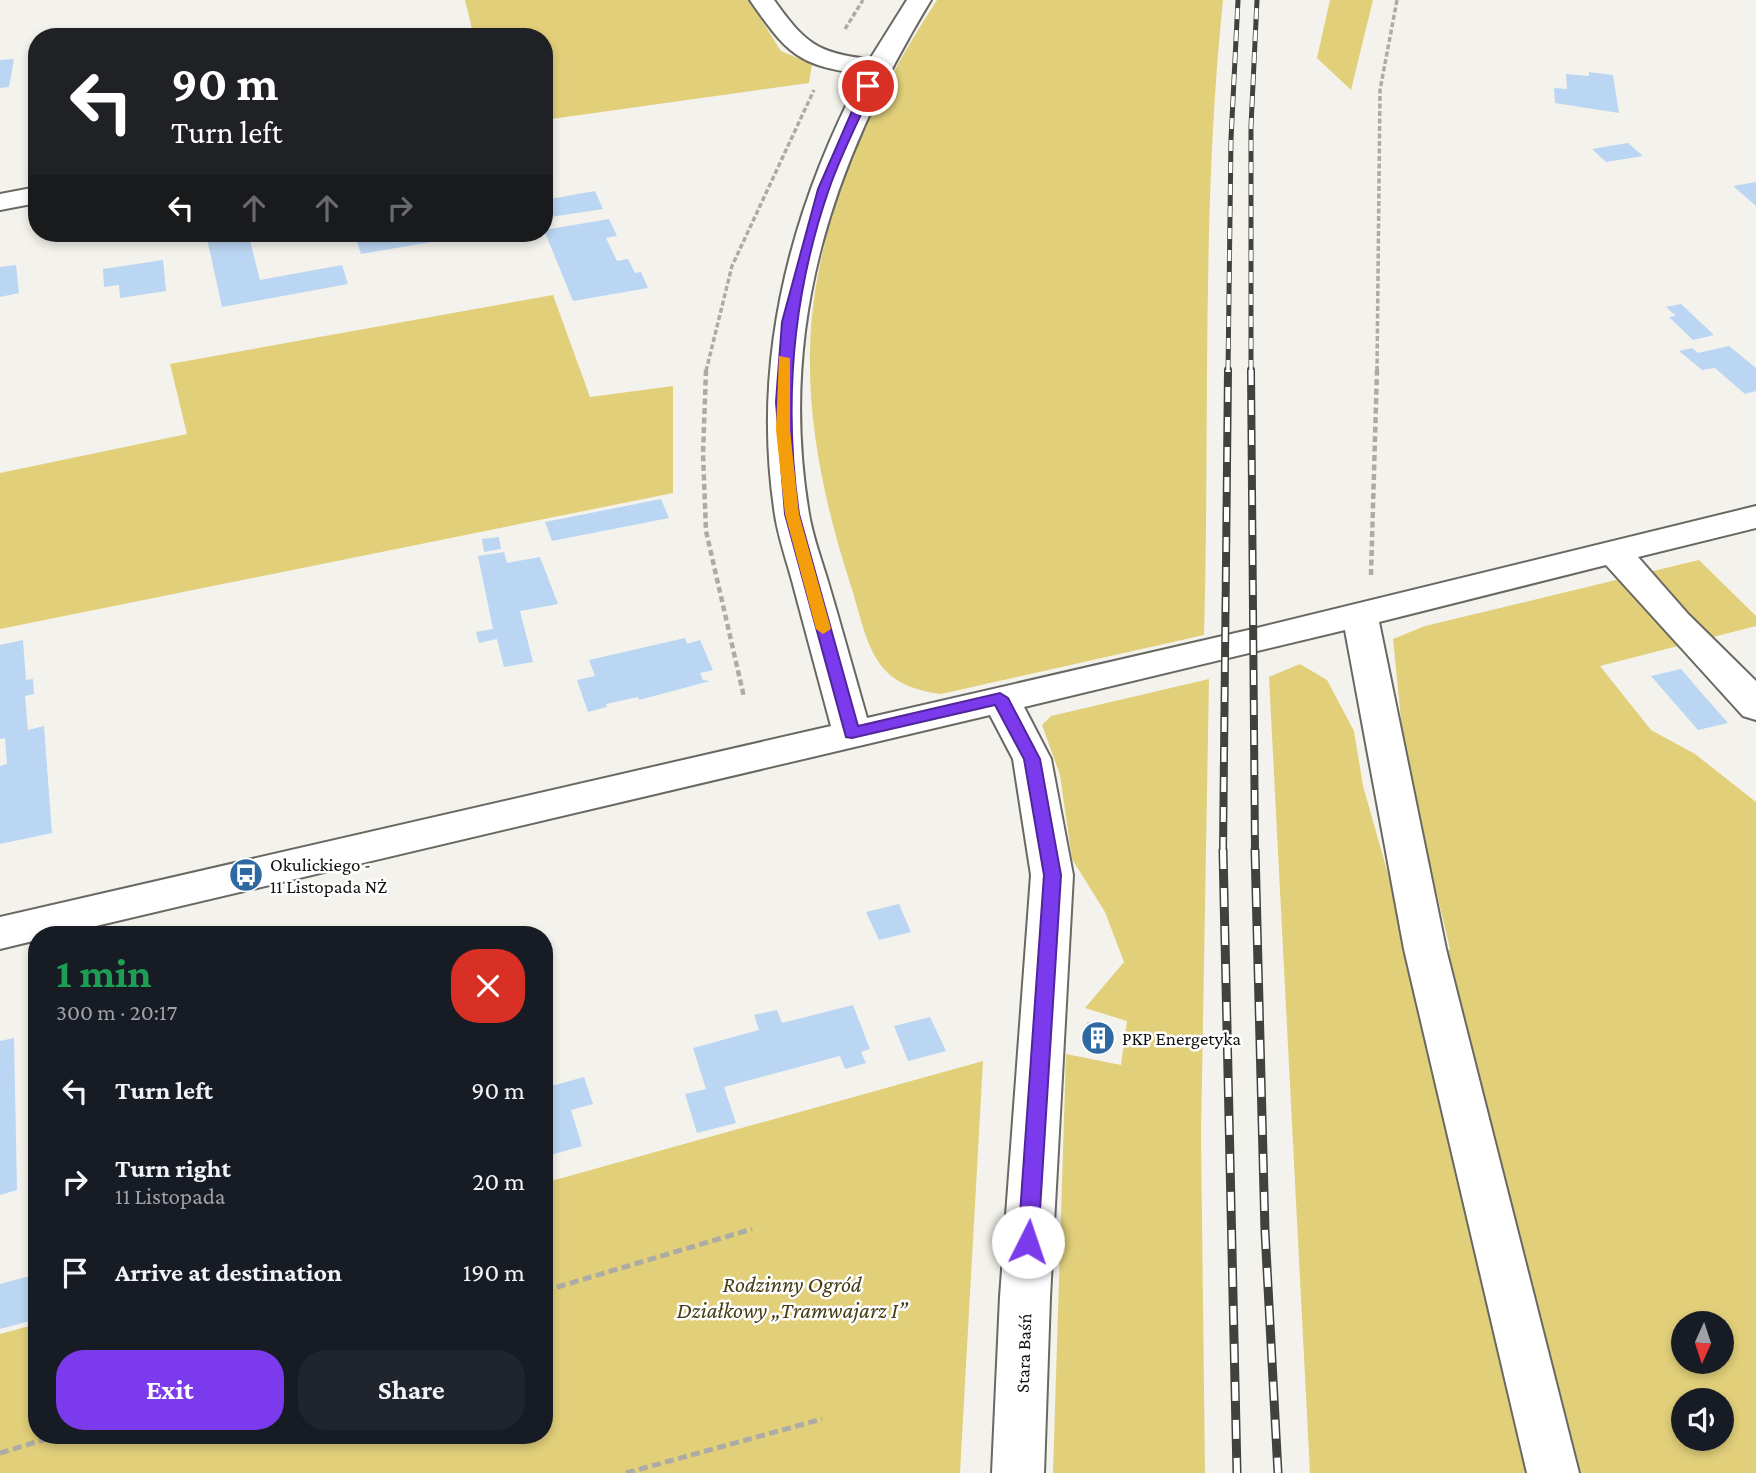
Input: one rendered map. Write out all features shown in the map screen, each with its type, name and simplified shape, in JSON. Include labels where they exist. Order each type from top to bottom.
[{"type":"street","points":[[762,0],[788,37],[812,58],[877,68]]},
{"type":"street","points":[[852,733],[792,514],[783,430],[783,366],[791,311],[813,221],[842,141],[877,68],[919,0]]},
{"type":"street","points":[[0,202],[28,197]]},
{"type":"street","points":[[30,926],[1359,615],[1756,517]]},
{"type":"street","points":[[1613,551],[1675,622],[1748,695],[1756,707]]},
{"type":"street","points":[[1359,615],[1369,651],[1424,949],[1553,1473]]},
{"type":"street","name":"Stara Baśń","points":[[1000,698],[1032,759],[1052,875],[1025,1297],[1018,1473]]},
{"type":"street","points":[[0,933],[28,926]]},
{"type":"path","points":[[1359,615],[1371,583],[1376,470],[1380,90],[1397,0]]},
{"type":"path","points":[[553,1288],[752,1229]]},
{"type":"path","points":[[626,1473],[822,1419]]},
{"type":"path","points":[[0,1452],[28,1444]]},
{"type":"green space","points":[[465,0],[749,0],[781,51],[812,64],[809,83],[553,119],[553,28],[472,28]]},
{"type":"green space","points":[[937,0],[1223,0],[1216,79],[1209,238],[1204,635],[941,694],[917,689],[899,681],[886,670],[868,642],[826,497],[815,438],[810,379],[814,303],[822,256],[834,211],[868,123],[912,39]]},
{"type":"green space","points":[[1330,0],[1373,0],[1351,90],[1317,58]]},
{"type":"green space","points":[[553,295],[590,397],[673,386],[673,493],[0,629],[0,473],[187,434],[170,364]]},
{"type":"green space","points":[[1699,560],[1756,616],[1756,626],[1600,666],[1651,730],[1695,754],[1756,802],[1756,1473],[1310,1473],[1269,677],[1300,664],[1327,680],[1354,731],[1363,786],[1394,895],[1407,970],[1450,949],[1405,760],[1393,639],[1425,626]]},
{"type":"green space","points":[[1209,679],[1201,1135],[1205,1473],[1053,1473],[1066,1054],[1121,1065],[1127,1021],[1085,1008],[1124,962],[1105,912],[1072,859],[1060,775],[1042,725],[1051,716]]},
{"type":"green space","name":"Rodzinny Ogród Działkowy „Tramwajarz I”","points":[[983,1061],[960,1473],[0,1473],[0,1334],[28,1326],[28,1444],[553,1444],[553,1180]]},
{"type":"building","points":[[14,59],[9,87],[0,88],[0,60]]},
{"type":"building","points":[[1589,72],[1613,75],[1619,113],[1555,103],[1554,88],[1567,89],[1566,74],[1589,76]]},
{"type":"building","points":[[1628,143],[1643,156],[1606,162],[1592,149]]},
{"type":"building","points":[[1756,182],[1756,206],[1733,186]]},
{"type":"building","points":[[595,191],[603,209],[553,217],[553,198]]},
{"type":"building","points":[[609,219],[617,236],[606,238],[617,261],[628,259],[635,273],[641,272],[648,288],[573,301],[549,242],[553,242],[553,228]]},
{"type":"building","points":[[208,242],[250,242],[260,280],[342,265],[348,284],[222,307]]},
{"type":"building","points":[[357,242],[431,242],[361,254]]},
{"type":"building","points":[[163,260],[166,291],[120,298],[119,285],[104,287],[103,269]]},
{"type":"building","points":[[16,265],[19,293],[0,297],[0,267]]},
{"type":"building","points":[[1681,304],[1714,335],[1693,340],[1669,317],[1676,316],[1666,307]]},
{"type":"building","points":[[1729,346],[1756,368],[1756,391],[1745,394],[1715,368],[1702,370],[1679,351],[1692,348],[1698,353]]},
{"type":"building","points":[[661,499],[669,518],[552,541],[545,522]]},
{"type":"building","points":[[499,537],[501,549],[484,552],[482,539]]},
{"type":"building","points":[[504,552],[507,563],[540,557],[558,604],[520,611],[533,662],[504,667],[497,639],[479,643],[476,632],[493,629],[478,556]]},
{"type":"building","points":[[685,638],[687,644],[700,640],[713,670],[700,673],[703,680],[710,681],[639,700],[638,697],[606,704],[607,707],[588,712],[577,680],[595,676],[589,660]]},
{"type":"building","points":[[23,640],[26,680],[33,679],[34,694],[25,696],[28,730],[44,726],[52,833],[0,844],[0,766],[7,764],[5,738],[0,739],[0,645]]},
{"type":"building","points":[[1681,669],[1728,723],[1698,730],[1651,676]]},
{"type":"building","points":[[899,904],[911,932],[879,940],[866,912]]},
{"type":"building","points":[[853,1005],[870,1049],[861,1052],[866,1063],[845,1069],[840,1056],[724,1087],[736,1123],[697,1133],[685,1094],[706,1089],[693,1048],[759,1030],[754,1015],[777,1010],[782,1023]]},
{"type":"building","points":[[930,1017],[946,1051],[908,1061],[894,1026]]},
{"type":"building","name":"PKP Energetyka","points":[[1087,1022],[1110,1025],[1108,1053],[1086,1051]]},
{"type":"building","points":[[14,1038],[17,1190],[0,1195],[0,1041]]},
{"type":"building","points":[[584,1077],[593,1104],[571,1110],[582,1146],[553,1154],[553,1086]]},
{"type":"building","points":[[28,1276],[28,1321],[0,1329],[0,1284]]},
{"type":"railway","points":[[1228,371],[1231,139],[1238,0]]},
{"type":"railway","points":[[1251,370],[1251,126],[1257,0]]},
{"type":"railway","points":[[1223,851],[1228,370]]},
{"type":"railway","points":[[1251,370],[1255,852]]},
{"type":"railway","points":[[1255,850],[1265,1231],[1278,1473]]},
{"type":"railway","points":[[1223,851],[1237,1473]]},
{"type":"slow traffic","points":[[784,358],[783,430],[792,514],[823,629]]},
{"type":"place","name":"Okulickiego - 11 Listopada NŻ","points":[[246,875]]},
{"type":"place","name":"PKP Energetyka","points":[[1098,1038]]},
{"type":"route","points":[[868,86],[823,189],[801,265],[785,340],[783,430],[792,514],[852,733],[1000,698],[1032,759],[1043,810],[1052,875],[1028,1242]]}]
